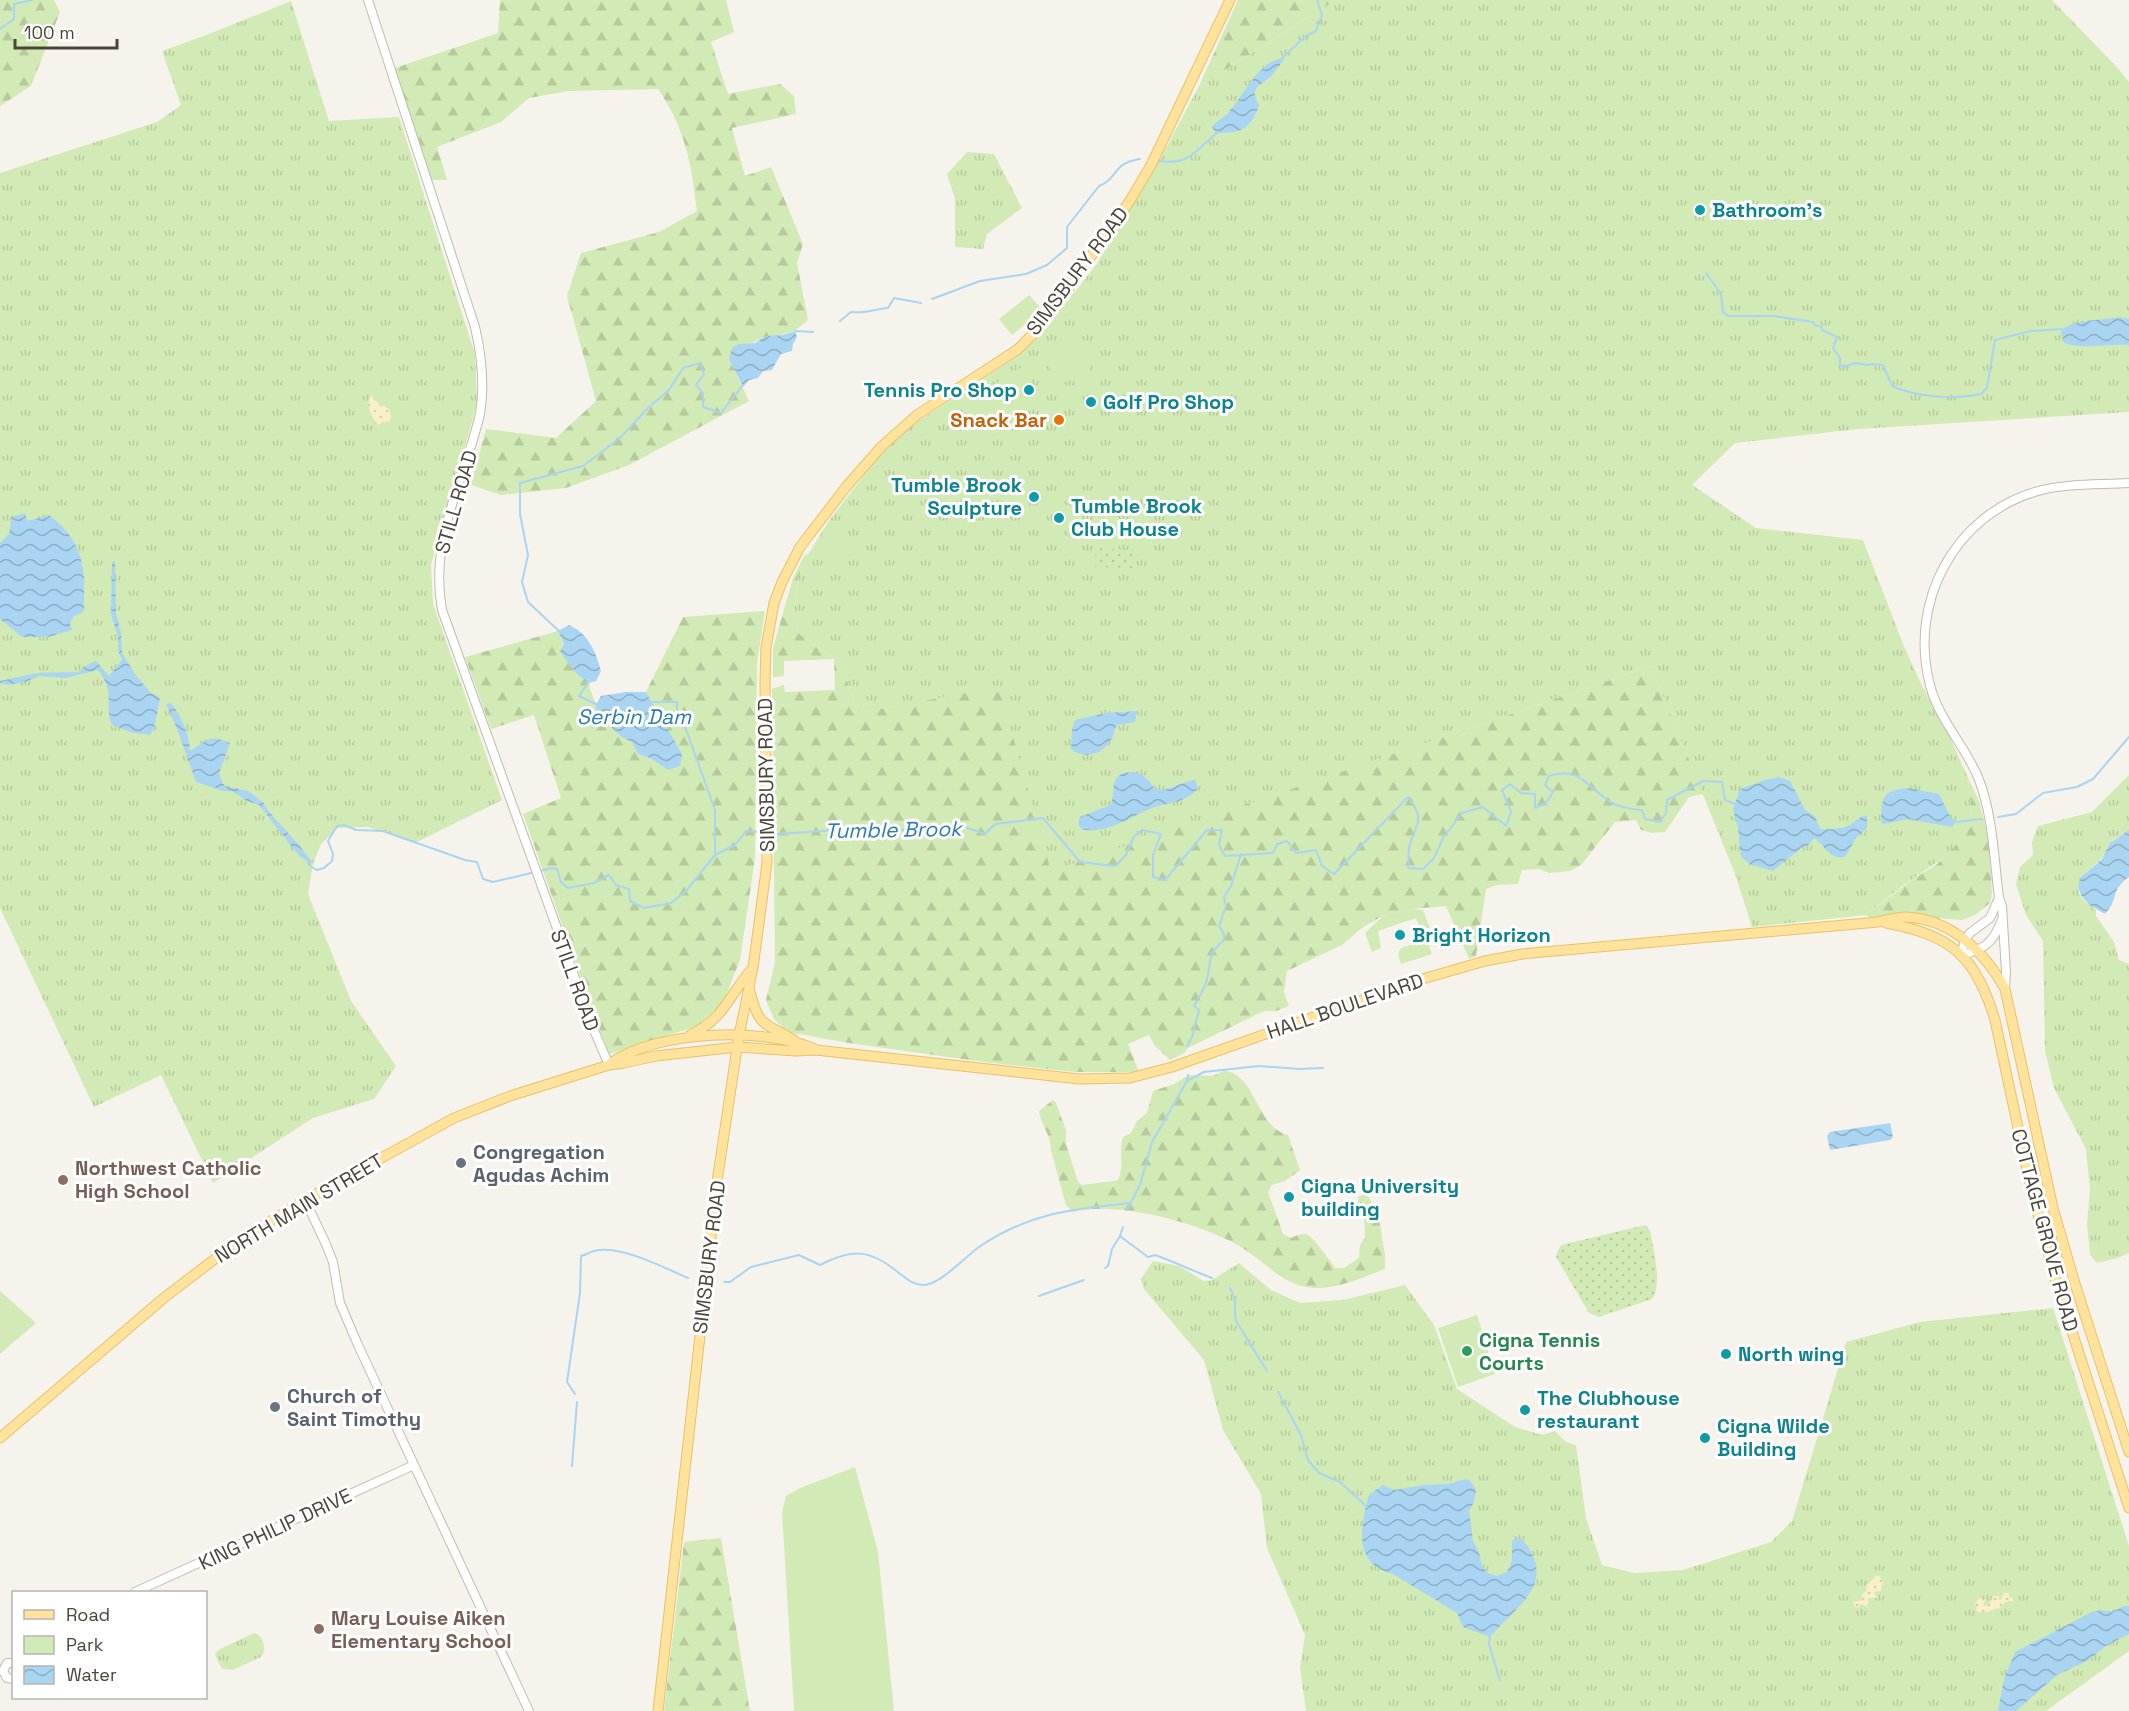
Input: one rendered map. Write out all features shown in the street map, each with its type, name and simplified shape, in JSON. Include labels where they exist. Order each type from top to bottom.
[{"type":"main road","name":"SIMSBURY ROAD","points":[[658,1711],[718,1175],[739,1035],[753,968],[767,863],[765,682],[766,647],[774,603],[790,565],[826,513],[882,446],[917,415],[1018,349],[1057,305],[1151,165],[1230,0]]},
{"type":"main road","name":"HALL BOULEVARD","points":[[737,1047],[816,1050],[1079,1079],[1130,1078],[1172,1067],[1419,980],[1485,961],[1522,954],[1878,922],[1905,917],[1923,920],[1948,929],[1972,945]]},
{"type":"main road","name":"HALL BOULEVARD","points":[[1878,922],[1919,930],[1934,936],[1961,956]]},
{"type":"main road","name":"COTTAGE GROVE ROAD","points":[[1972,945],[1987,959],[2005,989],[2053,1208],[2129,1452]]},
{"type":"main road","name":"COTTAGE GROVE ROAD","points":[[1961,956],[1975,969],[1987,992],[2032,1193],[2056,1282],[2129,1508]]},
{"type":"main road","points":[[685,1037],[705,1027],[720,1015],[737,987],[753,968]]},
{"type":"main road","points":[[749,986],[760,1019],[773,1030],[796,1041]]},
{"type":"main road","name":"NORTH MAIN STREET","points":[[609,1065],[622,1056],[685,1037],[739,1035]]},
{"type":"main road","name":"HALL BOULEVARD","points":[[739,1035],[796,1041],[816,1050]]},
{"type":"main road","name":"NORTH MAIN STREET","points":[[0,1438],[191,1276],[241,1239],[305,1200],[421,1136],[468,1112],[510,1096],[609,1065],[697,1050],[737,1047]]},
{"type":"street","name":"STILL ROAD","points":[[368,0],[480,347],[484,378],[478,426],[442,540],[439,556],[439,590],[449,632],[593,1028],[609,1065]]},
{"type":"street","points":[[2005,989],[2003,917],[1986,799],[1970,760],[1940,709],[1930,686],[1925,657],[1924,628],[1935,584],[1953,550],[1976,525],[1999,508],[2039,491],[2129,483]]},
{"type":"street","points":[[1972,945],[1970,933],[1990,918],[1999,898]]},
{"type":"street","points":[[1972,945],[1983,948],[1995,936],[2003,917]]},
{"type":"street","points":[[1961,956],[1972,945]]},
{"type":"street","points":[[1961,956],[1972,945]]},
{"type":"street","points":[[305,1200],[333,1262],[340,1303],[529,1711]]},
{"type":"street","name":"KING PHILIP DRIVE","points":[[139,1591],[414,1465]]},
{"type":"street","points":[[12,1662],[5,1665],[1,1673],[12,1679]]},
{"type":"street","points":[[0,1686],[12,1679]]},
{"type":"green space","points":[[0,0],[54,0],[60,12],[31,86],[0,106]]},
{"type":"green space","points":[[500,0],[726,0],[734,32],[711,42],[728,94],[780,84],[794,96],[796,114],[732,128],[745,176],[771,167],[803,244],[797,263],[808,320],[791,332],[767,336],[755,341],[729,359],[749,401],[629,465],[566,488],[501,495],[471,485],[486,429],[556,438],[596,401],[567,296],[581,253],[659,232],[697,211],[686,147],[675,119],[658,89],[569,91],[529,98],[501,122],[437,147],[447,180],[431,180],[395,68],[498,33]]},
{"type":"green space","points":[[1238,0],[1336,0],[1199,86]]},
{"type":"green space","points":[[1336,0],[2052,0],[2129,82],[2129,412],[1858,429],[1735,443],[1692,485],[1756,528],[1863,540],[1903,644],[1922,686],[1942,719],[1968,778],[1972,816],[1959,842],[1946,856],[1866,915],[1752,927],[1735,874],[1651,666],[1050,872],[999,688],[858,713],[841,663],[800,635],[793,616],[798,578],[809,553],[828,522],[879,456],[908,428],[1008,362],[1034,341],[1049,325],[1096,265],[1159,161],[1199,86]]},
{"type":"green space","points":[[291,1],[329,121],[399,117],[475,354],[477,404],[431,565],[433,604],[502,800],[415,843],[368,827],[338,828],[321,844],[313,864],[308,894],[351,1001],[396,1066],[374,1099],[313,1118],[213,1183],[161,1075],[94,1107],[0,908],[0,173],[157,122],[181,105],[162,51]]},
{"type":"green space","points":[[967,152],[994,154],[1022,208],[987,234],[983,249],[955,247],[955,199],[947,174]]},
{"type":"green space","points":[[1029,295],[1042,310],[1012,335],[999,319]]},
{"type":"green space","points":[[1081,339],[1091,374],[1055,385],[1045,350]]},
{"type":"green space","points":[[1023,366],[1033,381],[1017,391],[1025,406],[994,426],[985,412],[970,421],[960,406]]},
{"type":"green space","points":[[842,531],[855,543],[841,559],[827,546]]},
{"type":"green space","points":[[1096,548],[1134,550],[1134,568],[1095,567]]},
{"type":"green space","points":[[809,553],[798,578],[793,616],[800,635],[841,663],[858,713],[999,687],[1051,871],[1651,666],[1703,794],[1689,797],[1665,832],[1651,833],[1641,830],[1636,820],[1615,822],[1581,865],[1570,871],[1549,873],[1539,869],[1522,870],[1518,884],[1497,885],[1486,889],[1476,956],[1469,959],[1446,906],[1412,909],[1384,915],[1362,928],[1342,945],[1287,971],[1284,992],[1289,1006],[1276,1011],[1264,1011],[1188,1048],[1183,1054],[1170,1060],[1154,1045],[1149,1035],[1128,1044],[1139,1072],[1075,1072],[984,1062],[788,1032],[774,1019],[766,1000],[775,962],[772,689],[784,685],[785,692],[835,690],[834,659],[784,661],[784,676],[773,677],[773,648],[793,578],[804,556]]},
{"type":"green space","points":[[765,611],[757,663],[755,858],[740,960],[723,1003],[697,1026],[610,1054],[596,1021],[523,814],[561,798],[534,715],[491,729],[465,657],[558,631],[576,673],[588,683],[596,705],[595,714],[605,720],[620,736],[632,742],[638,754],[650,758],[668,770],[659,715],[646,692],[683,617]]},
{"type":"green space","points":[[2129,775],[2129,830],[2112,842],[2102,858],[2082,878],[2078,890],[2086,903],[2096,910],[2096,916],[2114,942],[2119,960],[2129,964],[2129,1253],[2097,1263],[2090,1255],[2087,1224],[2090,1190],[2086,1149],[2054,1088],[2045,1051],[2043,941],[2026,915],[2016,884],[2020,867],[2033,855],[2032,842],[2038,826],[2092,812]]},
{"type":"green space","points":[[1968,778],[1979,801],[1986,828],[1992,893],[1990,903],[1975,915],[1962,920],[1898,915],[1871,918],[1866,915],[1936,865],[1959,842],[1972,816]]},
{"type":"green space","points":[[1412,909],[1423,910],[1430,928],[1420,928],[1416,918],[1378,931],[1381,948],[1372,952],[1365,933],[1384,915]]},
{"type":"green space","points":[[1427,940],[1432,954],[1401,964],[1398,954],[1401,948]]},
{"type":"green space","points":[[1224,1071],[1243,1080],[1269,1122],[1277,1130],[1288,1135],[1300,1170],[1285,1181],[1272,1185],[1268,1192],[1283,1234],[1291,1238],[1306,1234],[1335,1268],[1344,1268],[1359,1258],[1360,1245],[1365,1238],[1364,1217],[1358,1205],[1358,1197],[1366,1193],[1378,1213],[1385,1269],[1336,1286],[1306,1287],[1289,1281],[1244,1249],[1227,1240],[1184,1223],[1113,1209],[1073,1212],[1066,1205],[1039,1111],[1053,1100],[1056,1103],[1066,1130],[1066,1144],[1078,1182],[1082,1185],[1114,1181],[1118,1180],[1120,1175],[1123,1137],[1131,1133],[1137,1121],[1147,1113],[1153,1091],[1174,1084],[1189,1075],[1212,1076]]},
{"type":"green space","points":[[1645,1225],[1650,1230],[1657,1276],[1657,1285],[1652,1299],[1599,1317],[1589,1313],[1556,1257],[1561,1245]]},
{"type":"green space","points":[[1153,1261],[1179,1266],[1204,1281],[1212,1280],[1239,1263],[1271,1290],[1300,1303],[1343,1300],[1405,1285],[1434,1325],[1457,1389],[1515,1427],[1542,1435],[1555,1431],[1566,1442],[1576,1445],[1586,1518],[1602,1565],[1634,1573],[1683,1570],[1771,1542],[1792,1521],[1846,1342],[1920,1322],[2053,1308],[2129,1546],[2129,1651],[2046,1711],[1306,1711],[1300,1667],[1305,1635],[1267,1548],[1261,1494],[1223,1430],[1204,1360],[1144,1289],[1141,1279]]},
{"type":"green space","points":[[0,1291],[36,1323],[0,1354]]},
{"type":"green space","name":"Cigna Tennis Courts","points":[[1477,1315],[1495,1374],[1458,1387],[1438,1328]]},
{"type":"green space","points":[[855,1467],[878,1552],[894,1711],[794,1711],[782,1512],[786,1496],[800,1488]]},
{"type":"green space","points":[[721,1538],[750,1711],[664,1711],[684,1542]]},
{"type":"green space","points":[[254,1633],[259,1635],[263,1643],[264,1651],[261,1657],[233,1670],[222,1669],[215,1655],[218,1650]]},
{"type":"sand","points":[[371,395],[380,405],[390,410],[389,422],[383,421],[379,425],[376,424],[369,406]]},
{"type":"sand","points":[[1876,1576],[1879,1576],[1884,1583],[1881,1591],[1874,1592],[1877,1598],[1868,1598],[1868,1607],[1861,1604],[1858,1608],[1855,1607],[1853,1602],[1863,1600],[1862,1594],[1867,1590],[1866,1586]]},
{"type":"sand","points":[[2005,1593],[2009,1593],[2013,1601],[2005,1602],[2000,1608],[1977,1611],[1975,1604],[1979,1598],[1986,1599],[1983,1604],[1985,1606],[1989,1604],[1993,1596],[1999,1596],[2001,1600]]},
{"type":"water","points":[[1285,58],[1273,74],[1258,86],[1255,93],[1259,105],[1248,125],[1238,131],[1216,133],[1212,127],[1233,107],[1259,72],[1275,60]]},
{"type":"water","points":[[2119,317],[2129,319],[2129,345],[2080,346],[2064,343],[2061,332],[2072,324]]},
{"type":"water","points":[[795,331],[797,337],[792,351],[781,354],[772,370],[763,371],[758,378],[749,380],[743,387],[729,359],[732,348],[739,344],[755,343],[766,336],[783,335]]},
{"type":"water","points":[[25,513],[27,521],[49,515],[59,523],[73,540],[81,559],[84,581],[82,613],[74,616],[70,623],[72,630],[48,637],[22,637],[0,619],[0,543],[9,534],[12,517]]},
{"type":"water","points":[[115,560],[116,613],[121,634],[122,653],[150,692],[160,698],[154,729],[150,735],[130,732],[112,725],[107,686],[98,670],[65,678],[39,676],[25,682],[8,685],[0,683],[0,681],[37,673],[79,672],[96,661],[109,676],[122,660],[111,614],[112,563]]},
{"type":"water","points":[[569,625],[576,628],[586,638],[594,650],[601,671],[596,681],[588,683],[576,673],[560,652],[564,644],[558,631]]},
{"type":"water","name":"Serbin Dam","points":[[646,692],[682,754],[680,766],[668,770],[650,758],[638,754],[632,742],[620,736],[605,720],[595,714],[596,705],[601,696]]},
{"type":"water","points":[[171,703],[184,726],[190,751],[212,738],[230,743],[219,774],[224,786],[248,791],[263,802],[313,863],[300,857],[259,805],[247,801],[232,791],[224,791],[196,782],[166,704]]},
{"type":"water","points":[[1137,711],[1135,722],[1117,725],[1110,741],[1096,753],[1085,755],[1071,749],[1075,720],[1107,713]]},
{"type":"water","points":[[1134,772],[1144,776],[1156,790],[1195,780],[1198,788],[1189,797],[1152,808],[1108,828],[1081,829],[1078,824],[1080,817],[1111,805],[1117,778],[1120,775]]},
{"type":"water","points":[[1779,777],[1790,781],[1805,810],[1815,816],[1820,829],[1850,825],[1867,815],[1867,828],[1856,838],[1845,857],[1831,854],[1814,838],[1810,844],[1800,849],[1773,871],[1750,864],[1741,857],[1738,828],[1733,810],[1740,789]]},
{"type":"water","points":[[1908,788],[1939,794],[1951,818],[1956,822],[1952,827],[1908,819],[1883,824],[1881,813],[1885,797],[1893,791]]},
{"type":"water","points":[[2129,830],[2129,877],[2119,886],[2105,914],[2089,905],[2081,895],[2078,887],[2080,878],[2102,859],[2110,843]]},
{"type":"water","points":[[1890,1123],[1893,1137],[1890,1140],[1830,1150],[1827,1136],[1830,1132]]},
{"type":"water","points":[[1467,1479],[1476,1490],[1474,1502],[1469,1511],[1473,1541],[1479,1552],[1482,1567],[1490,1574],[1497,1576],[1507,1572],[1512,1561],[1512,1541],[1517,1537],[1528,1546],[1536,1567],[1536,1578],[1526,1598],[1493,1634],[1488,1636],[1463,1627],[1457,1613],[1393,1574],[1380,1569],[1365,1553],[1363,1543],[1363,1520],[1369,1495],[1383,1485],[1394,1490],[1448,1484]]},
{"type":"water","points":[[2129,1606],[2129,1634],[2106,1646],[2087,1661],[2057,1675],[2016,1711],[1998,1711],[2004,1679],[2015,1652],[2092,1612],[2101,1610],[2112,1612]]},
{"type":"waterway","name":"Tumble Brook","points":[[0,29],[14,19],[14,4],[32,0]]},
{"type":"waterway","points":[[1280,60],[1306,36],[1316,31],[1322,15],[1317,0]]},
{"type":"waterway","points":[[1159,161],[1170,162],[1186,158],[1199,150],[1218,132]]},
{"type":"waterway","points":[[932,299],[980,281],[1026,274],[1047,265],[1067,248],[1067,227],[1099,186],[1124,164],[1140,159]]},
{"type":"waterway","points":[[1706,273],[1721,294],[1723,312],[1728,316],[1774,316],[1813,322],[1822,327],[1822,330],[1837,337],[1833,348],[1843,367],[1855,363],[1883,365],[1892,386],[1924,395],[1959,397],[1981,394],[1987,388],[1995,340],[2031,331],[2062,329]]},
{"type":"waterway","points":[[840,321],[851,312],[888,308],[894,298],[921,303]]},
{"type":"waterway","points":[[795,331],[813,332]]},
{"type":"waterway","points":[[560,632],[528,602],[522,582],[528,555],[520,514],[520,483],[583,466],[620,438],[648,408],[669,390],[683,368],[700,363],[704,374],[696,385],[703,393],[703,407],[721,413],[743,385]]},
{"type":"waterway","points":[[587,680],[588,683],[579,696],[598,705]]},
{"type":"waterway","points":[[651,702],[677,702],[677,712],[687,732],[715,810],[715,855]]},
{"type":"waterway","name":"Tumble Brook","points":[[1998,817],[2016,814],[2043,793],[2077,787],[2093,779],[2129,737]]},
{"type":"waterway","name":"Tumble Brook","points":[[777,834],[867,828],[947,832],[959,825],[985,834],[995,824],[1043,818],[1080,862],[1115,866],[1126,855],[1134,836],[1142,830],[1161,834],[1153,855],[1153,877],[1165,880],[1207,830],[1222,830],[1219,845],[1225,856],[1273,853],[1277,844],[1287,841],[1296,853],[1316,850],[1322,866],[1334,874],[1408,797],[1414,805],[1418,818],[1409,848],[1408,868],[1423,869],[1434,858],[1443,838],[1462,813],[1483,807],[1506,826],[1511,812],[1502,790],[1510,784],[1521,793],[1535,794],[1535,808],[1546,803],[1553,792],[1545,785],[1549,776],[1559,774],[1574,775],[1587,782],[1610,802],[1642,810],[1645,819],[1660,822],[1666,813],[1667,800],[1703,781],[1722,782],[1725,800],[1737,805]]},
{"type":"waterway","name":"Tumble Brook","points":[[1956,822],[1981,819]]},
{"type":"waterway","name":"Tumble Brook","points":[[306,859],[310,866],[317,870],[324,868],[332,861],[333,854],[328,841],[337,826],[344,825],[356,830],[383,831],[465,860],[477,862],[483,879],[493,882],[552,868],[557,869],[561,882],[568,888],[594,883],[609,875],[616,885],[629,889],[630,901],[644,908],[671,903],[686,891],[715,855],[735,845],[746,831],[758,832]]},
{"type":"waterway","points":[[1187,1046],[1192,1037],[1199,1010],[1194,1006],[1206,983],[1212,954],[1224,940],[1224,934],[1219,926],[1226,906],[1224,897],[1231,886],[1241,854]]},
{"type":"waterway","points":[[1187,1081],[1204,1072],[1259,1066],[1323,1068]]},
{"type":"waterway","points":[[1127,1210],[1140,1185],[1152,1142],[1187,1081],[1188,1075]]},
{"type":"waterway","points":[[724,1282],[730,1282],[751,1267],[799,1255],[820,1265],[842,1256],[861,1254],[879,1259],[913,1283],[930,1284],[944,1276],[979,1247],[1033,1220],[1051,1214],[1130,1203]]},
{"type":"waterway","points":[[1105,1268],[1108,1266],[1112,1249],[1123,1227]]},
{"type":"waterway","points":[[1120,1236],[1148,1257],[1155,1255],[1212,1278]]},
{"type":"waterway","points":[[575,1394],[567,1382],[580,1293],[581,1256],[594,1251],[616,1251],[642,1258],[688,1278]]},
{"type":"waterway","points":[[1039,1296],[1084,1280]]},
{"type":"waterway","points":[[1230,1288],[1235,1301],[1236,1321],[1267,1371]]},
{"type":"waterway","points":[[1278,1392],[1301,1435],[1308,1460],[1319,1473],[1340,1482],[1367,1507]]},
{"type":"waterway","points":[[572,1466],[577,1402]]},
{"type":"waterway","points":[[1490,1635],[1489,1644],[1500,1681]]},
{"type":"place","name":"Bathroom's","points":[[1700,210]]},
{"type":"place","name":"Tennis Pro Shop","points":[[1029,390]]},
{"type":"place","name":"Golf Pro Shop","points":[[1091,402]]},
{"type":"place","name":"Snack Bar","points":[[1059,420]]},
{"type":"place","name":"Tumble Brook Sculpture","points":[[1034,497]]},
{"type":"place","name":"Tumble Brook Club House","points":[[1059,518]]},
{"type":"place","name":"Bright Horizon","points":[[1400,935]]},
{"type":"place","name":"Congregation Agudas Achim","points":[[461,1163]]},
{"type":"place","name":"Northwest Catholic High School","points":[[63,1180]]},
{"type":"place","name":"Cigna University building","points":[[1289,1197]]},
{"type":"place","name":"Cigna Tennis Courts","points":[[1467,1351]]},
{"type":"place","name":"North wing","points":[[1726,1354]]},
{"type":"place","name":"Church of Saint Timothy","points":[[275,1407]]},
{"type":"place","name":"The Clubhouse restaurant","points":[[1525,1410]]},
{"type":"place","name":"Cigna Wilde Building","points":[[1705,1438]]},
{"type":"place","name":"Mary Louise Aiken Elementary School","points":[[319,1629]]}]
